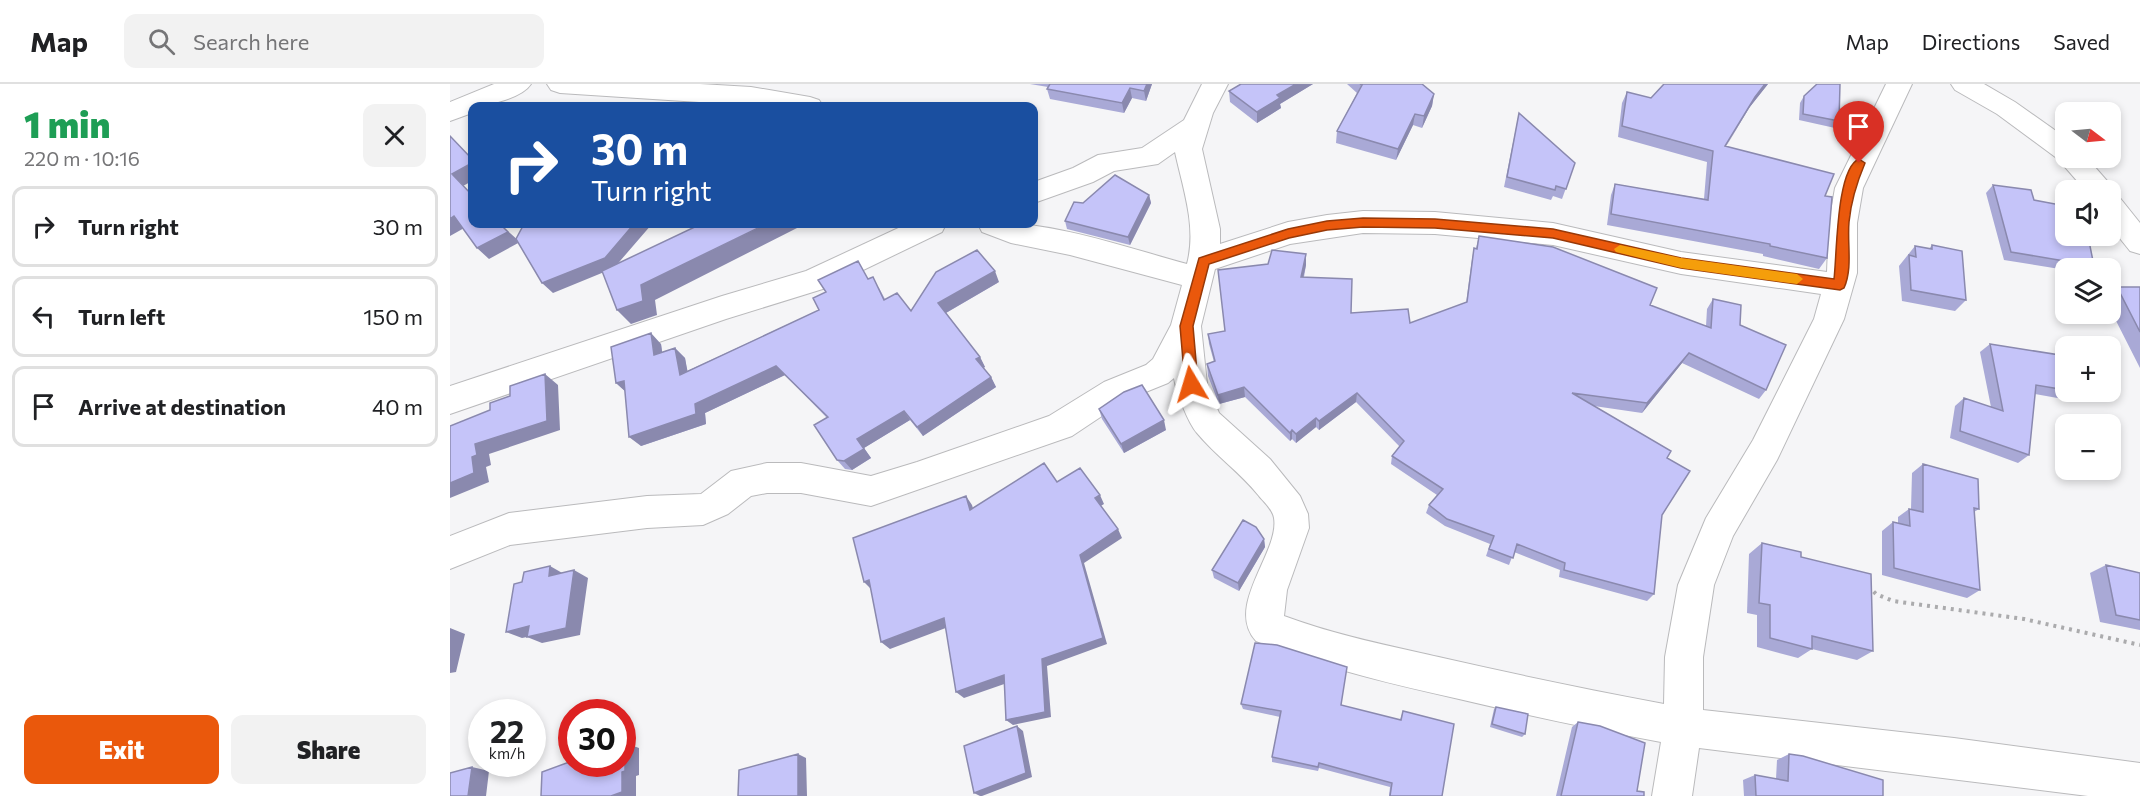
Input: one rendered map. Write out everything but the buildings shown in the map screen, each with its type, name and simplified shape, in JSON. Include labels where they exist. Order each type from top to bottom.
[{"type":"street","points":[[474,102],[518,84]]},
{"type":"street","points":[[560,84],[751,96],[786,102]]},
{"type":"street","points":[[450,553],[509,529],[647,512],[703,509],[716,503],[743,482],[766,478],[801,478],[871,491],[1051,430],[1115,391],[1157,374],[1164,368],[1186,326],[1206,248],[1206,229],[1188,149],[1195,126],[1215,84]]},
{"type":"street","points":[[1672,796],[1683,728],[1684,657],[1696,585],[1718,530],[1765,450],[1829,320],[1840,285],[1843,223],[1849,188],[1899,84]]},
{"type":"street","points":[[1964,84],[2006,108],[2055,144]]},
{"type":"street","points":[[450,112],[468,105]]},
{"type":"street","points":[[1038,192],[1083,175],[1108,162],[1148,157],[1195,126]]},
{"type":"street","points":[[2080,168],[2092,180]]},
{"type":"street","points":[[2121,219],[2140,243]]},
{"type":"street","points":[[1002,228],[1011,232],[1201,269],[1288,233],[1363,222],[1435,223],[1553,234],[1681,263],[1840,285]]},
{"type":"street","points":[[450,400],[722,308],[815,280],[924,228]]},
{"type":"street","points":[[1186,326],[1191,384],[1203,414],[1208,422],[1258,470],[1288,507],[1291,514],[1293,528],[1269,590],[1265,612],[1266,625],[1269,628],[1310,644],[1381,663],[1683,728],[1954,758],[2140,783]]},
{"type":"path","points":[[1864,583],[1876,594],[1893,602],[2024,619],[2140,645]]},
{"type":"slow traffic","points":[[1620,249],[1681,263],[1797,279]]},
{"type":"route","points":[[1191,384],[1186,326],[1190,304],[1204,261],[1288,233],[1363,222],[1435,223],[1553,234],[1681,263],[1840,285],[1843,223],[1849,188],[1859,163]]}]
